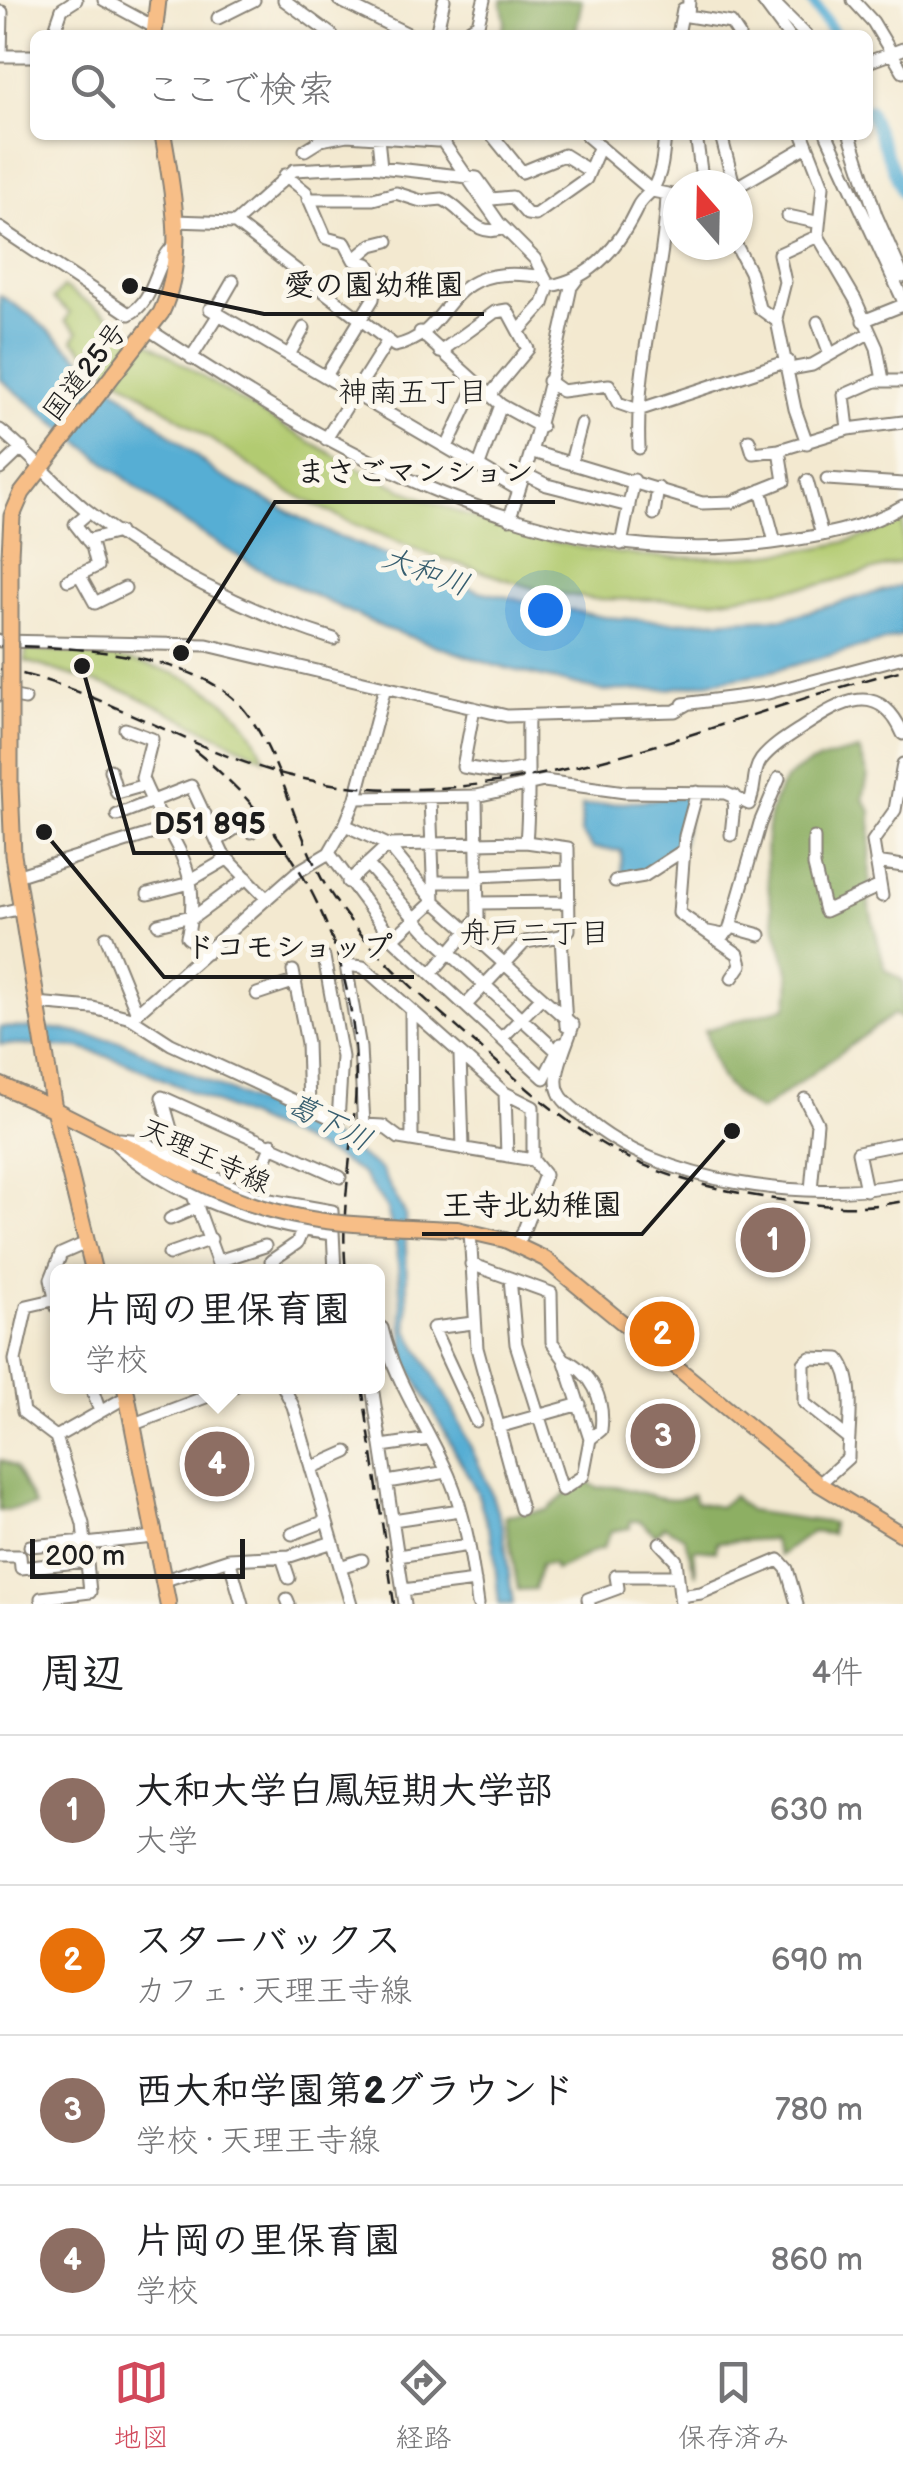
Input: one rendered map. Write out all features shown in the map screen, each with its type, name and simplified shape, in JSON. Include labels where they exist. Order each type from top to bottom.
[{"type":"highway","points":[[154,30],[158,0]]},
{"type":"highway","name":"国道25号","points":[[92,1264],[54,1108],[16,876],[10,785],[10,555],[5,528],[22,493],[148,330],[169,296],[176,244],[164,140]]},
{"type":"highway","points":[[0,1085],[54,1108]]},
{"type":"highway","points":[[128,1394],[168,1604]]},
{"type":"main road","name":"天理王寺線","points":[[54,1108],[252,1208],[299,1220],[464,1230],[518,1245],[576,1282],[818,1484],[903,1535]]},
{"type":"street","points":[[54,30],[62,10],[76,0]]},
{"type":"street","points":[[104,0],[152,30]]},
{"type":"street","points":[[218,18],[254,0]]},
{"type":"street","points":[[284,0],[325,30]]},
{"type":"street","points":[[339,0],[400,30]]},
{"type":"street","points":[[425,0],[443,2],[437,30]]},
{"type":"street","points":[[468,30],[478,24],[484,0]]},
{"type":"street","points":[[679,30],[687,0]]},
{"type":"street","points":[[687,0],[688,16],[731,22],[737,30]]},
{"type":"street","points":[[762,0],[784,30]]},
{"type":"street","points":[[771,0],[801,30]]},
{"type":"street","points":[[854,0],[898,51],[903,72]]},
{"type":"street","points":[[2,12],[2,56],[30,56]]},
{"type":"street","points":[[873,60],[898,51]]},
{"type":"street","points":[[299,140],[306,168]]},
{"type":"street","points":[[304,150],[327,140]]},
{"type":"street","points":[[378,140],[381,167]]},
{"type":"street","points":[[445,140],[504,228],[535,259],[546,282],[542,304],[518,331]]},
{"type":"street","points":[[496,140],[522,172],[564,155],[588,170]]},
{"type":"street","points":[[592,140],[652,191],[663,194]]},
{"type":"street","points":[[509,519],[540,427],[571,287],[628,232],[641,200],[652,191],[664,162],[666,140]]},
{"type":"street","points":[[697,140],[700,170]]},
{"type":"street","points":[[722,140],[732,170]]},
{"type":"street","points":[[753,174],[805,140],[823,186],[817,229],[878,354],[883,380]]},
{"type":"street","points":[[548,382],[562,391],[609,385],[618,403],[638,410],[789,365],[812,365],[903,302],[829,140]]},
{"type":"street","points":[[852,140],[876,215],[903,277]]},
{"type":"street","points":[[235,222],[285,175],[306,168],[381,167],[477,178],[492,200],[512,197],[531,216],[580,184],[600,146]]},
{"type":"street","points":[[285,175],[308,199],[326,238],[344,243],[354,260],[372,268],[377,284],[361,321],[326,376]]},
{"type":"street","points":[[308,199],[373,199],[396,193],[421,201],[442,199],[468,222],[489,232],[504,228]]},
{"type":"street","points":[[788,216],[817,229]]},
{"type":"street","points":[[0,220],[5,230],[129,314],[150,292],[165,252],[176,244]]},
{"type":"street","points":[[174,220],[235,222],[387,342],[400,345],[420,332],[474,281],[510,272],[546,282],[578,279]]},
{"type":"street","points":[[807,443],[795,409],[789,365],[776,318],[785,282],[779,254],[817,229]]},
{"type":"street","points":[[354,260],[372,245],[388,241]]},
{"type":"street","points":[[639,448],[638,410],[648,318],[663,259]]},
{"type":"street","points":[[744,260],[759,308],[776,318]]},
{"type":"street","points":[[191,358],[233,281]]},
{"type":"street","points":[[440,352],[495,312],[507,310],[528,348],[490,395]]},
{"type":"street","points":[[215,312],[520,490]]},
{"type":"street","points":[[818,322],[830,354]]},
{"type":"street","points":[[289,355],[304,328]]},
{"type":"street","points":[[148,330],[326,439],[390,472],[509,519],[621,544],[687,548],[775,542],[822,534],[903,506]]},
{"type":"street","points":[[420,332],[501,405],[540,427]]},
{"type":"street","points":[[326,439],[387,342]]},
{"type":"street","points":[[848,429],[844,394],[883,380],[903,381]]},
{"type":"street","points":[[448,447],[477,383]]},
{"type":"street","points":[[479,466],[501,405]]},
{"type":"street","points":[[571,462],[581,424]]},
{"type":"street","points":[[749,440],[753,453],[807,443],[848,429],[897,427]]},
{"type":"street","points":[[0,430],[44,464],[89,512],[119,532],[251,608],[334,639]]},
{"type":"street","points":[[0,468],[22,448]]},
{"type":"street","points":[[533,452],[709,504],[732,502],[784,481],[779,450]]},
{"type":"street","points":[[525,474],[548,485],[629,506]]},
{"type":"street","points":[[827,479],[903,484]]},
{"type":"street","points":[[621,544],[634,480]]},
{"type":"street","points":[[807,480],[822,534]]},
{"type":"street","points":[[654,514],[658,488]]},
{"type":"street","points":[[761,490],[775,542]]},
{"type":"street","points":[[89,512],[75,524],[87,540],[97,566],[74,577],[95,603],[125,588]]},
{"type":"street","points":[[87,540],[119,532]]},
{"type":"street","points":[[0,641],[197,643],[528,718],[570,713],[598,703],[687,704],[768,693],[903,656]]},
{"type":"street","points":[[134,1016],[298,872],[329,854],[356,798],[385,687]]},
{"type":"street","points":[[0,694],[25,700]]},
{"type":"street","points":[[356,798],[476,796],[557,782],[632,793],[735,796],[749,804],[760,762],[786,738],[844,701],[874,704],[897,721],[903,734]]},
{"type":"street","points":[[474,708],[464,767],[500,773],[527,768]]},
{"type":"street","points":[[526,842],[532,784],[527,768],[528,718]]},
{"type":"street","points":[[125,729],[152,740],[142,773],[145,785],[170,829],[189,882],[191,917],[187,937],[207,952]]},
{"type":"street","points":[[814,838],[814,866],[824,910],[881,891],[873,841],[895,810],[903,764]]},
{"type":"street","points":[[110,770],[117,793],[145,785]]},
{"type":"street","points":[[699,930],[722,935],[731,927],[756,832],[779,778]]},
{"type":"street","points":[[117,815],[191,786],[227,858],[268,899]]},
{"type":"street","points":[[696,792],[684,850],[680,913],[738,954],[740,965],[732,978]]},
{"type":"street","points":[[432,974],[478,918],[476,796]]},
{"type":"street","points":[[731,835],[735,796]]},
{"type":"street","points":[[393,939],[434,902],[430,798]]},
{"type":"street","points":[[16,876],[170,829],[205,814]]},
{"type":"street","points":[[217,841],[243,823],[251,832]]},
{"type":"street","points":[[345,824],[388,845],[434,902],[567,1023],[573,1024],[557,1080],[558,1091],[611,1138],[644,1156],[692,1171],[812,1190],[866,1190],[903,1184]]},
{"type":"street","points":[[348,882],[388,845],[526,842],[568,848],[569,930],[561,936],[525,942],[466,1005]]},
{"type":"street","points":[[615,881],[644,876],[684,850]]},
{"type":"street","points":[[329,854],[393,939],[544,1078],[558,1053],[567,1023],[561,936]]},
{"type":"street","points":[[148,894],[189,882],[227,858]]},
{"type":"street","points":[[876,862],[903,866]]},
{"type":"street","points":[[368,864],[414,919],[558,1053]]},
{"type":"street","points":[[434,882],[568,872]]},
{"type":"street","points":[[158,924],[191,917],[247,878]]},
{"type":"street","points":[[478,903],[569,902]]},
{"type":"street","points":[[0,914],[22,908]]},
{"type":"street","points":[[731,927],[760,935]]},
{"type":"street","points":[[106,937],[134,1016]]},
{"type":"street","points":[[37,1006],[92,1008],[134,1016],[171,1044],[338,1121],[342,1058],[324,957]]},
{"type":"street","points":[[518,1245],[545,1174],[533,1160],[532,1106],[505,1093],[460,1056],[363,966],[346,965],[360,1048],[364,1126],[384,1126],[412,1140],[533,1160]]},
{"type":"street","points":[[257,994],[294,976],[307,1043],[309,1107]]},
{"type":"street","points":[[502,1038],[541,998]]},
{"type":"street","points":[[411,1010],[412,1140]]},
{"type":"street","points":[[460,1056],[462,1147]]},
{"type":"street","points":[[505,1093],[506,1156]]},
{"type":"street","points":[[332,1234],[245,1217],[197,1182],[180,1161],[162,1097],[340,1177]]},
{"type":"street","points":[[805,1100],[817,1123],[812,1190]]},
{"type":"street","points":[[111,1138],[141,1142],[180,1161]]},
{"type":"street","points":[[866,1190],[858,1152],[903,1143]]},
{"type":"street","points":[[264,1161],[272,1144]]},
{"type":"street","points":[[286,1169],[293,1154]]},
{"type":"street","points":[[197,1182],[198,1208],[219,1264]]},
{"type":"street","points":[[197,1182],[279,1205],[332,1211],[334,1264]]},
{"type":"street","points":[[170,1219],[198,1208]]},
{"type":"street","points":[[271,1260],[297,1243],[302,1230]]},
{"type":"street","points":[[464,1230],[471,1264],[474,1323],[521,1509]]},
{"type":"street","points":[[168,1254],[211,1239]]},
{"type":"street","points":[[57,1264],[62,1250],[86,1242]]},
{"type":"street","points":[[224,1264],[265,1246]]},
{"type":"street","points":[[471,1264],[510,1278],[551,1293],[552,1342],[564,1359],[590,1439],[583,1476],[562,1490],[512,1324],[510,1278]]},
{"type":"street","points":[[42,1604],[41,1598],[90,1592],[85,1542],[56,1436],[23,1412],[15,1360],[27,1306],[50,1304]]},
{"type":"street","points":[[474,1323],[433,1328],[476,1421]]},
{"type":"street","points":[[385,1338],[395,1370],[447,1472],[460,1510],[478,1604]]},
{"type":"street","points":[[818,1484],[848,1458],[848,1438],[848,1370],[839,1359],[810,1358],[804,1363],[804,1404],[848,1438]]},
{"type":"street","points":[[564,1359],[584,1370],[599,1397],[601,1430],[590,1439]]},
{"type":"street","points":[[94,1394],[99,1409]]},
{"type":"street","points":[[56,1436],[122,1394]]},
{"type":"street","points":[[134,1424],[214,1394]]},
{"type":"street","points":[[287,1394],[351,1604]]},
{"type":"street","points":[[373,1394],[406,1604]]},
{"type":"street","points":[[498,1427],[580,1404]]},
{"type":"street","points":[[382,1446],[430,1439]]},
{"type":"street","points":[[311,1468],[347,1452]]},
{"type":"street","points":[[387,1482],[447,1472]]},
{"type":"street","points":[[393,1520],[460,1510]]},
{"type":"street","points":[[292,1534],[326,1521]]},
{"type":"street","points":[[30,1546],[154,1537]]},
{"type":"street","points":[[162,1581],[230,1559],[255,1554],[282,1557],[333,1542]]},
{"type":"street","points":[[660,1543],[674,1556],[681,1600],[778,1560],[786,1569],[797,1604]]},
{"type":"street","points":[[398,1556],[468,1545]]},
{"type":"street","points":[[0,1556],[20,1556],[21,1568],[87,1561]]},
{"type":"street","points":[[282,1557],[289,1578]]},
{"type":"street","points":[[230,1559],[242,1604]]},
{"type":"street","points":[[340,1566],[362,1560]]},
{"type":"street","points":[[590,1604],[588,1599],[618,1588],[616,1576],[676,1576]]},
{"type":"street","points":[[403,1590],[475,1581]]},
{"type":"green space","points":[[501,0],[582,0],[576,30],[502,30]]},
{"type":"green space","points":[[63,287],[303,438],[385,481],[469,517],[557,543],[650,556],[749,556],[808,549],[868,535],[903,518],[903,562],[823,584],[714,600],[593,599],[539,590],[431,555],[347,521],[286,490],[94,361],[73,340],[78,332],[65,321],[70,313],[53,299]]},
{"type":"green space","points":[[26,649],[130,661],[197,684],[225,702],[248,727],[264,758],[130,693],[25,661]]},
{"type":"green space","points":[[859,750],[868,775],[863,799],[871,811],[869,905],[885,969],[903,981],[903,1020],[894,1014],[760,1111],[728,1087],[705,1030],[787,1007],[789,977],[767,875],[771,812],[787,779],[802,767]]},
{"type":"green space","points":[[0,1460],[15,1467],[35,1506],[0,1511]]},
{"type":"green space","points":[[583,1480],[598,1488],[622,1488],[669,1499],[692,1494],[696,1502],[719,1507],[733,1496],[749,1511],[832,1523],[831,1534],[812,1532],[779,1556],[772,1539],[717,1542],[716,1551],[694,1549],[696,1575],[684,1537],[664,1526],[656,1535],[640,1521],[630,1521],[630,1528],[611,1531],[603,1548],[555,1570],[553,1564],[540,1565],[535,1589],[518,1590],[505,1515],[547,1510]]},
{"type":"water","name":"大和川","points":[[0,295],[30,315],[217,474],[332,534],[479,591],[603,617],[672,622],[786,618],[903,585],[903,636],[765,673],[668,689],[602,691],[496,666],[384,628],[258,569],[169,513],[0,379]]},
{"type":"water","points":[[691,796],[681,849],[636,876],[622,876],[621,851],[593,848],[581,833],[582,806]]},
{"type":"water","points":[[0,1027],[58,1029],[122,1042],[339,1141],[381,1170],[405,1214],[408,1330],[454,1411],[488,1484],[503,1528],[513,1604],[499,1604],[493,1543],[477,1492],[405,1359],[397,1249],[387,1209],[362,1174],[333,1156],[125,1062],[80,1048],[0,1044]]},
{"type":"waterway","points":[[811,0],[832,30]]},
{"type":"waterway","points":[[873,121],[903,193]]},
{"type":"railway","points":[[0,646],[87,650],[149,660],[205,680],[228,694],[260,733],[315,865],[357,930],[410,985],[505,1070],[602,1144],[673,1176],[768,1198],[852,1206],[903,1201]]},
{"type":"railway","points":[[0,669],[75,691],[253,765],[291,776],[369,788],[446,788],[524,778],[677,739],[903,670]]},
{"type":"railway","points":[[194,750],[230,781],[289,853],[331,935],[353,1026],[356,1073],[345,1264]]},
{"type":"railway","points":[[363,1394],[394,1604]]},
{"type":"place","name":"愛の園幼稚園","points":[[130,286]]},
{"type":"place","name":"まさごマンション","points":[[181,653]]},
{"type":"place","name":"D51 895","points":[[82,666]]},
{"type":"place","name":"ドコモショップ","points":[[44,832]]},
{"type":"place","name":"王寺北幼稚園","points":[[732,1131]]},
{"type":"place","name":"大和大学白鳳短期大学部","points":[[773,1240]]},
{"type":"place","name":"スターバックス","points":[[662,1334]]},
{"type":"place","name":"西大和学園第2グラウンド","points":[[663,1436]]},
{"type":"place","name":"片岡の里保育園","points":[[217,1464]]},
{"type":"district","name":"神南五丁目","points":[[413,392]]},
{"type":"district","name":"舟戸二丁目","points":[[535,933]]},
{"type":"water label","name":"葛下川","points":[[330,1122]]}]
